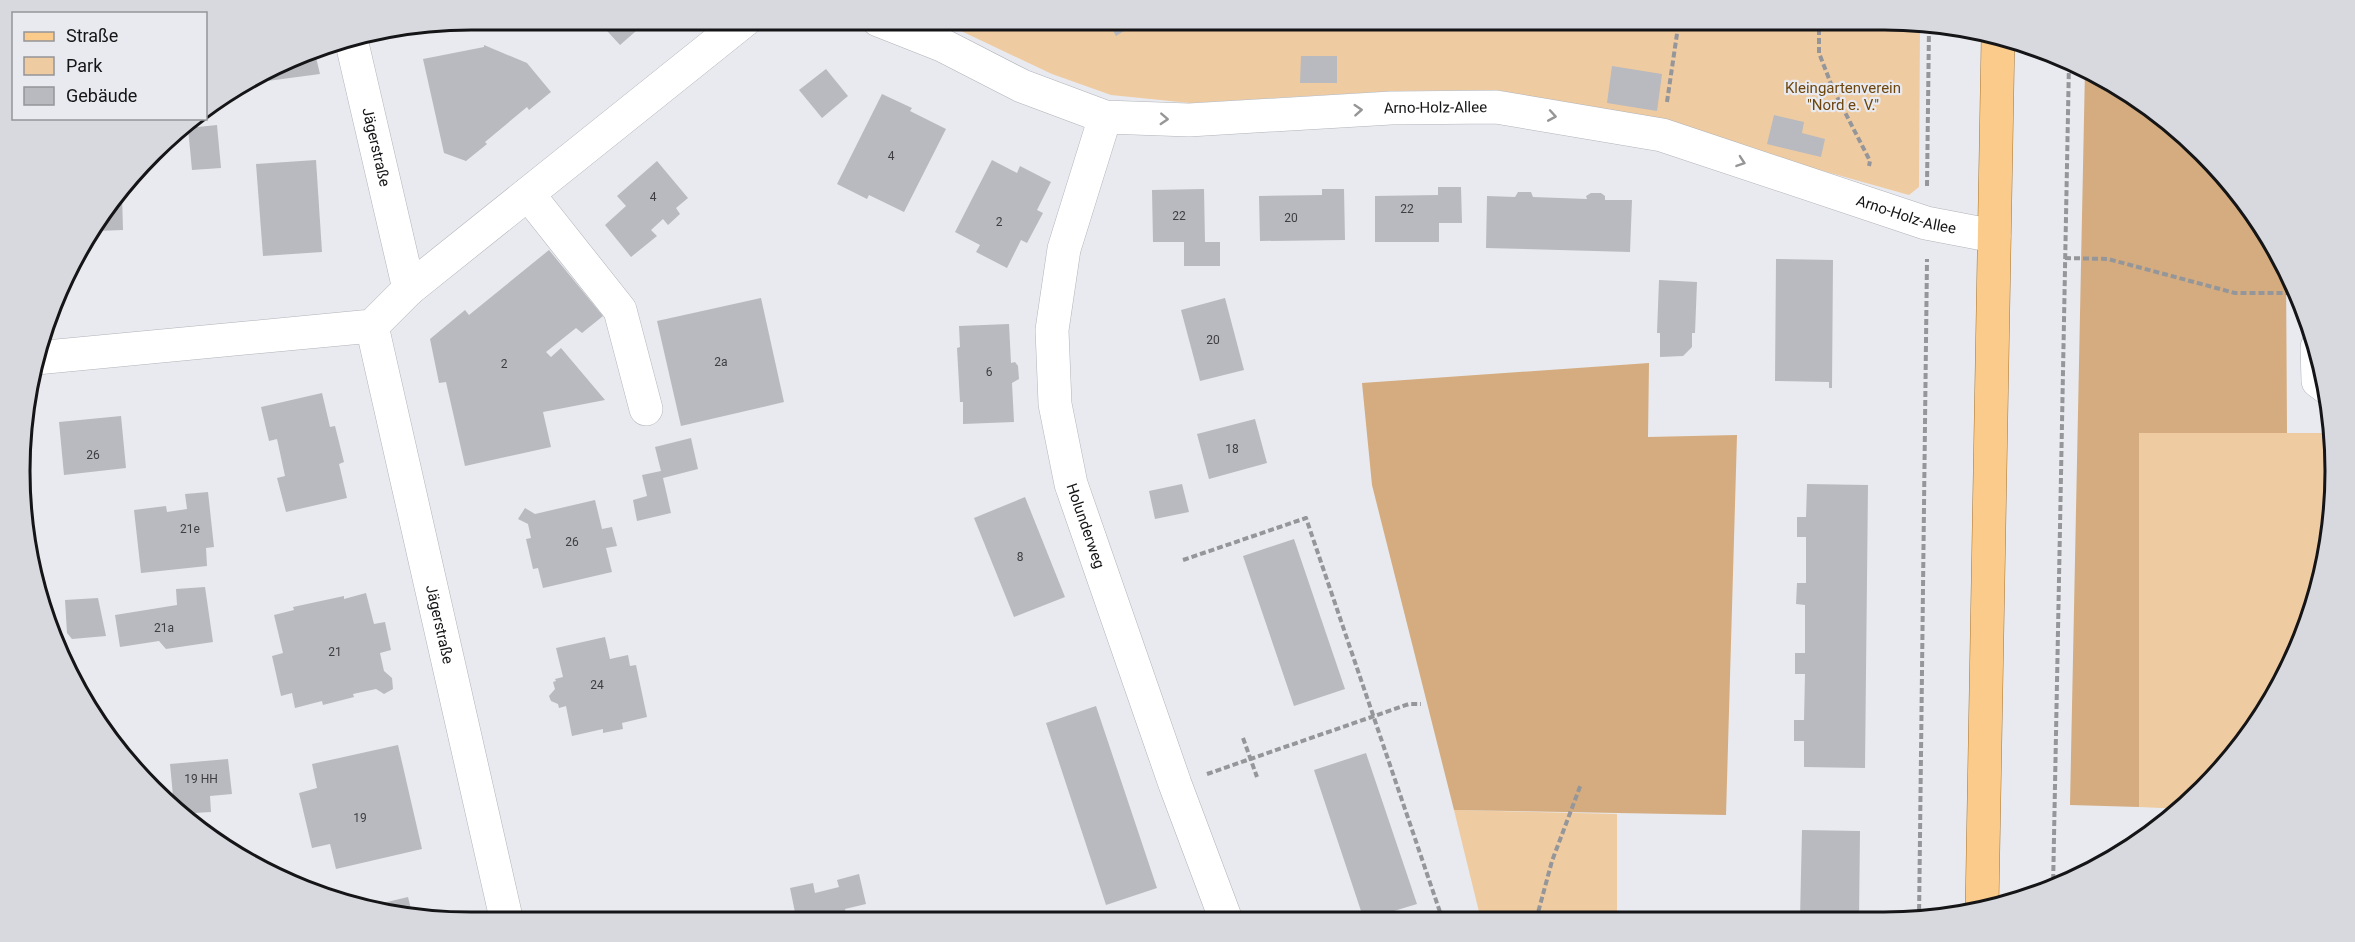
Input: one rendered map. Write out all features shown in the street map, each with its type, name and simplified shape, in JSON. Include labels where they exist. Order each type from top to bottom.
[{"type":"main road","points":[[1982,901],[1998,45]]},
{"type":"street","points":[[45,357],[372,326],[408,289],[733,30]]},
{"type":"street","name":"Arno-Holz-Allee","points":[[903,30],[944,46],[1022,86],[1105,117],[1189,120],[1391,108],[1496,106],[1662,135],[1926,223],[1994,236]]},
{"type":"street","name":"Jägerstraße","points":[[353,46],[408,289]]},
{"type":"street","name":"Holunderweg","points":[[1105,117],[1064,249],[1052,330],[1055,404],[1071,483],[1175,784],[1223,912]]},
{"type":"street","points":[[528,194],[620,310],[646,409]]},
{"type":"street","name":"Jägerstraße","points":[[372,326],[505,912]]},
{"type":"path","points":[[1662,135],[1678,30]]},
{"type":"path","points":[[1819,30],[1819,53],[1833,89],[1870,161],[1864,203]]},
{"type":"path","points":[[1919,910],[1929,33]]},
{"type":"path","points":[[2053,878],[2069,71]]},
{"type":"path","points":[[2065,258],[2108,259],[2235,293],[2287,293]]},
{"type":"path","points":[[1183,560],[1306,518],[1440,912]]},
{"type":"path","points":[[1175,784],[1408,704],[1421,704]]},
{"type":"path","points":[[1243,738],[1257,777]]},
{"type":"path","points":[[1538,912],[1552,861],[1581,784]]},
{"type":"green space","name":"Kleingartenverein \"Nord e. V.\"","points":[[959,30],[1920,32],[1919,187],[1909,195],[1658,122],[1497,90],[1395,91],[1190,103],[1111,95],[1052,74]]},
{"type":"green space","points":[[2139,433],[2323,433],[2324,500],[2317,557],[2302,613],[2280,666],[2251,716],[2216,762],[2196,783],[2168,808],[2139,807]]},
{"type":"green space","points":[[1454,810],[1617,814],[1617,912],[1479,912]]},
{"type":"shaded area","points":[[2085,78],[2129,104],[2175,139],[2196,159],[2234,203],[2266,251],[2286,291],[2287,433],[2139,433],[2139,807],[2070,805]]},
{"type":"shaded area","points":[[1649,363],[1648,437],[1737,435],[1726,815],[1454,810],[1372,485],[1362,383]]},
{"type":"building","points":[[606,30],[635,30],[636,31],[620,45]]},
{"type":"building","points":[[1113,30],[1126,30],[1116,36]]},
{"type":"building","points":[[484,45],[527,63],[551,92],[529,110],[527,107],[466,161],[444,153],[423,59],[484,47]]},
{"type":"building","points":[[1301,56],[1337,56],[1337,83],[1300,83]]},
{"type":"building","points":[[316,58],[320,74],[264,81]]},
{"type":"building","points":[[1612,66],[1662,74],[1657,111],[1607,103]]},
{"type":"building","points":[[826,69],[848,96],[822,118],[799,90]]},
{"type":"building","points":[[882,94],[912,108],[910,111],[946,129],[904,212],[869,195],[867,199],[837,184]]},
{"type":"building","points":[[1774,115],[1804,122],[1802,133],[1825,139],[1821,157],[1767,144]]},
{"type":"building","points":[[217,125],[221,168],[192,170],[188,132],[195,127]]},
{"type":"building","points":[[316,160],[322,252],[263,256],[256,164]]},
{"type":"building","points":[[992,160],[1017,173],[1020,166],[1051,182],[1037,210],[1043,213],[1027,243],[1021,240],[1007,268],[976,252],[980,245],[955,232]]},
{"type":"building","points":[[657,161],[688,198],[676,208],[680,214],[668,225],[663,219],[651,230],[657,236],[631,257],[605,225],[626,206],[617,196]]},
{"type":"building","points":[[1438,187],[1461,187],[1462,223],[1439,223],[1439,242],[1375,242],[1375,196],[1438,195]]},
{"type":"building","points":[[1204,189],[1205,242],[1220,242],[1220,266],[1184,266],[1184,242],[1153,242],[1152,190]]},
{"type":"building","points":[[1322,189],[1344,189],[1345,240],[1260,241],[1259,196],[1322,195]]},
{"type":"building","points":[[1518,192],[1531,192],[1533,197],[1587,199],[1586,196],[1591,193],[1601,193],[1605,196],[1605,200],[1632,200],[1630,252],[1486,248],[1487,196],[1515,197]]},
{"type":"building","points":[[122,201],[123,230],[101,231]]},
{"type":"building","points":[[549,250],[603,316],[582,333],[576,328],[546,352],[551,357],[561,348],[605,400],[543,412],[551,447],[465,466],[446,382],[439,383],[430,339],[465,310],[469,315]]},
{"type":"building","points":[[1776,259],[1833,260],[1832,388],[1829,388],[1829,382],[1775,381]]},
{"type":"building","points":[[1659,280],[1697,282],[1695,333],[1692,333],[1692,347],[1683,356],[1660,357],[1660,333],[1657,333]]},
{"type":"building","points":[[761,298],[784,402],[681,426],[657,321]]},
{"type":"building","points":[[1225,298],[1244,370],[1200,381],[1181,310]]},
{"type":"building","points":[[1009,324],[1011,363],[1015,362],[1018,366],[1019,379],[1012,383],[1014,422],[963,424],[957,348],[960,347],[959,326]]},
{"type":"building","points":[[322,393],[330,427],[335,426],[344,462],[339,464],[347,498],[286,512],[277,478],[285,476],[277,439],[269,441],[261,407]]},
{"type":"building","points":[[121,416],[126,468],[64,475],[59,422]]},
{"type":"building","points":[[1255,419],[1267,463],[1209,479],[1197,434]]},
{"type":"building","points":[[691,438],[698,469],[663,478],[671,513],[637,521],[633,500],[647,496],[642,475],[661,471],[655,447]]},
{"type":"building","points":[[1182,484],[1189,512],[1155,519],[1149,491]]},
{"type":"building","points":[[1807,484],[1868,485],[1865,768],[1804,767],[1804,741],[1794,741],[1794,720],[1804,720],[1805,674],[1795,674],[1795,653],[1805,653],[1805,605],[1796,604],[1797,583],[1806,583],[1806,537],[1797,537],[1797,517],[1806,517]]},
{"type":"building","points":[[208,492],[214,547],[206,548],[207,566],[141,573],[134,510],[166,506],[167,512],[187,509],[185,494]]},
{"type":"building","points":[[1025,497],[1065,597],[1014,617],[974,518]]},
{"type":"building","points":[[595,500],[602,529],[612,527],[617,546],[606,548],[612,572],[543,588],[538,568],[533,569],[526,539],[531,538],[528,524],[518,519],[525,508],[535,514]]},
{"type":"building","points":[[1294,539],[1345,689],[1294,706],[1243,556]]},
{"type":"building","points":[[205,587],[213,642],[166,649],[159,641],[120,647],[115,615],[177,605],[176,589]]},
{"type":"building","points":[[366,593],[374,624],[385,622],[391,650],[380,653],[384,671],[392,678],[393,689],[384,694],[376,689],[353,694],[354,697],[323,705],[322,701],[295,708],[292,693],[281,696],[272,656],[283,653],[274,615],[294,610],[293,607]]},
{"type":"building","points":[[98,598],[106,636],[72,639],[67,633],[65,600]]},
{"type":"building","points":[[605,637],[610,659],[628,655],[630,666],[636,665],[647,717],[622,723],[623,729],[603,733],[603,729],[572,736],[566,706],[559,708],[549,696],[555,689],[553,682],[556,681],[555,679],[563,677],[556,648]]},
{"type":"building","points":[[1096,706],[1157,888],[1106,905],[1046,723]]},
{"type":"building","points":[[398,745],[422,849],[336,869],[330,844],[312,848],[299,793],[317,788],[312,764]]},
{"type":"building","points":[[1366,753],[1417,904],[1390,912],[1361,912],[1314,770]]},
{"type":"building","points":[[228,759],[232,794],[210,796],[211,812],[194,814],[173,796],[170,764]]},
{"type":"building","points":[[1802,830],[1860,831],[1859,912],[1800,912]]},
{"type":"building","points":[[859,874],[866,904],[845,909],[846,912],[795,912],[790,888],[813,883],[815,893],[839,887],[837,880]]},
{"type":"building","points":[[408,897],[411,908],[385,904],[382,903]]}]
